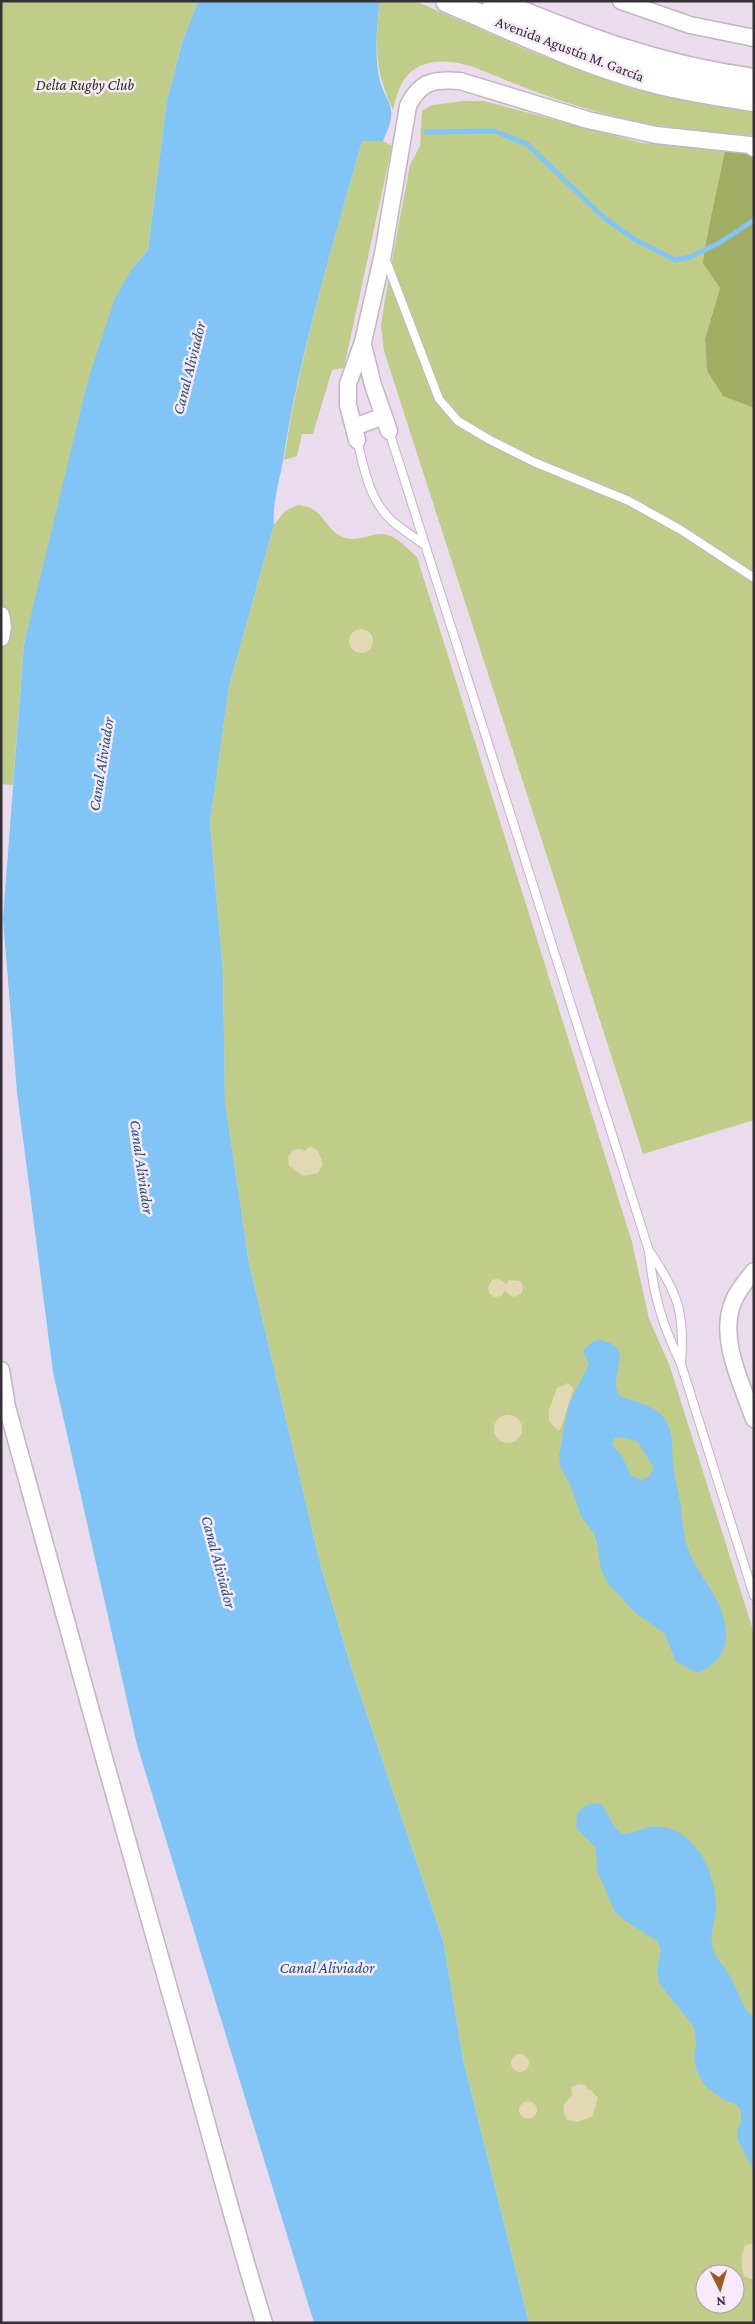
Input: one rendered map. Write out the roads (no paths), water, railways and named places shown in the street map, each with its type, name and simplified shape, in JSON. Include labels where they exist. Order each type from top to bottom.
[{"type":"main road","name":"Avenida Agustín M. García","points":[[447,1],[622,72],[698,91],[754,100]]},
{"type":"main road","name":"Avenida Agustín M. García","points":[[494,1],[597,43],[645,58],[680,67],[754,80]]},
{"type":"street","points":[[621,1],[690,25],[754,38]]},
{"type":"street","points":[[363,342],[373,386],[386,424],[355,433],[347,392],[363,342],[383,254],[408,106],[419,88],[441,80],[460,81],[588,120],[656,135],[752,146]]},
{"type":"street","points":[[1,615],[3,627],[1,638]]},
{"type":"street","points":[[754,1271],[734,1299],[728,1319],[730,1341],[736,1368],[754,1419]]},
{"type":"street","points":[[1,1370],[7,1407],[67,1629],[236,2232],[264,2323]]},
{"type":"lane","points":[[383,254],[439,399],[458,421],[490,440],[534,462],[629,501],[681,530],[754,578]]},
{"type":"lane","points":[[386,424],[649,1251],[652,1285],[665,1331],[681,1364],[754,1596]]},
{"type":"lane","points":[[355,433],[372,494],[391,521],[423,544]]},
{"type":"lane","points":[[649,1251],[669,1280],[679,1305],[683,1338],[681,1364]]},
{"type":"water","name":"Canal Aliviador","points":[[198,1],[380,1],[377,62],[380,82],[390,104],[391,118],[383,141],[362,141],[329,257],[299,375],[275,498],[274,525],[229,686],[210,824],[223,972],[225,1102],[249,1263],[321,1567],[353,1673],[443,1940],[463,2059],[529,2323],[314,2323],[137,1745],[53,1372],[17,1092],[3,918],[24,644],[88,380],[115,298],[132,269],[148,250],[167,100],[183,40]]},
{"type":"water","points":[[601,1340],[612,1344],[618,1350],[620,1356],[616,1387],[620,1396],[655,1410],[664,1418],[669,1428],[686,1542],[695,1565],[720,1607],[726,1632],[725,1646],[719,1657],[710,1666],[698,1673],[676,1662],[665,1634],[633,1611],[607,1582],[601,1569],[594,1534],[581,1516],[570,1484],[560,1466],[559,1455],[568,1406],[589,1364],[584,1349],[594,1341]],"holes":[[[617,1437],[637,1441],[653,1466],[653,1471],[642,1480],[631,1476],[622,1456],[612,1445],[613,1440]]]},
{"type":"water","points":[[592,1803],[601,1804],[613,1824],[623,1834],[652,1827],[663,1827],[675,1831],[686,1838],[703,1857],[713,1882],[715,1895],[716,1907],[712,1936],[713,1950],[731,1978],[746,2009],[754,2017],[754,2172],[738,2140],[737,2131],[741,2121],[741,2111],[736,2104],[724,2100],[705,2086],[698,2074],[694,2059],[696,2042],[694,2027],[659,1983],[657,1971],[661,1949],[657,1941],[615,1912],[597,1871],[596,1848],[577,1829],[578,1812],[583,1807]]},
{"type":"waterway","points":[[426,132],[494,131],[527,144],[603,217],[634,239],[675,260],[690,257],[719,243],[754,220]]},
{"type":"park label","name":"Delta Rugby Club","points":[[85,85]]}]
